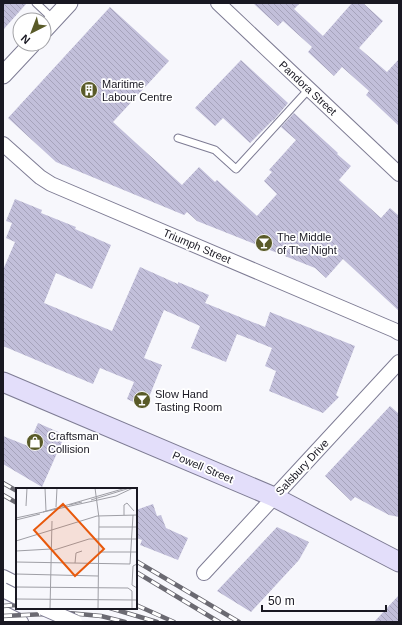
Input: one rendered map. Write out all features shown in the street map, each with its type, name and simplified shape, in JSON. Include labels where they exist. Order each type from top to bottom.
[{"type":"main road","name":"Powell Street","points":[[3,382],[274,498],[399,562]]},
{"type":"street","points":[[52,22],[70,3]]},
{"type":"street","name":"Pandora Street","points":[[218,3],[399,174]]},
{"type":"street","points":[[3,75],[25,52]]},
{"type":"street","name":"Triumph Street","points":[[3,144],[40,177],[51,184],[399,333]]},
{"type":"street","name":"Salsbury Drive","points":[[204,573],[397,366]]},
{"type":"street","points":[[3,577],[16,584]]},
{"type":"street","points":[[3,590],[16,596]]},
{"type":"street","points":[[45,609],[75,622]]},
{"type":"street","points":[[63,609],[83,622]]},
{"type":"street","points":[[3,613],[21,622]]},
{"type":"lane","points":[[36,3],[41,12]]},
{"type":"lane","points":[[178,138],[216,150],[236,168],[309,89]]},
{"type":"building","points":[[3,3],[27,3],[19,12],[12,12],[12,20],[3,30]]},
{"type":"building","points":[[253,3],[300,3],[294,9],[323,36],[352,3],[363,3],[383,21],[359,48],[387,72],[399,59],[399,126],[366,95],[369,91],[342,67],[334,76],[308,52],[312,47],[283,21],[278,26]]},
{"type":"building","points":[[110,7],[169,61],[113,122],[182,185],[199,167],[215,182],[217,180],[257,216],[277,194],[264,181],[272,172],[269,170],[296,140],[281,127],[294,113],[351,166],[339,180],[381,218],[390,208],[399,216],[399,311],[343,259],[326,278],[315,268],[197,221],[187,212],[184,215],[56,162],[8,118]]},
{"type":"building","points":[[241,60],[288,103],[273,121],[250,143],[223,118],[215,126],[195,108]]},
{"type":"building","points":[[15,199],[42,210],[41,213],[76,227],[75,229],[111,245],[92,289],[56,273],[44,303],[112,331],[140,267],[178,284],[178,282],[209,295],[205,303],[265,327],[270,312],[355,346],[336,395],[339,397],[323,413],[269,391],[276,371],[265,366],[272,348],[237,334],[226,362],[191,348],[200,326],[164,310],[144,358],[162,365],[145,407],[127,399],[134,382],[100,368],[93,384],[3,346],[3,270],[15,242],[6,238],[12,223],[6,221]]},
{"type":"building","points":[[390,406],[399,414],[399,517],[389,515],[355,497],[351,501],[325,476]]},
{"type":"building","points":[[38,423],[65,435],[42,487],[3,464],[3,436],[28,446]]},
{"type":"building","points":[[153,504],[157,516],[161,515],[166,528],[188,538],[178,560],[140,545],[142,540],[137,538],[137,510]]},
{"type":"building","points":[[277,527],[309,542],[299,560],[251,612],[217,591]]},
{"type":"building","points":[[399,595],[399,622],[374,622]]},
{"type":"railway","points":[[3,483],[16,490]]},
{"type":"railway","points":[[3,495],[16,502]]},
{"type":"railway","points":[[137,562],[239,622]]},
{"type":"railway","points":[[137,573],[219,622]]},
{"type":"railway","points":[[3,596],[16,594]]},
{"type":"railway","points":[[3,606],[16,605]]},
{"type":"railway","points":[[137,605],[174,622]]},
{"type":"railway","points":[[113,609],[157,622]]},
{"type":"railway","points":[[3,616],[68,613],[101,616],[125,622]]},
{"type":"place","name":"Maritime Labour Centre","points":[[89,90]]},
{"type":"place","name":"The Middle of The Night","points":[[264,243]]},
{"type":"place","name":"Slow Hand Tasting Room","points":[[142,400]]},
{"type":"place","name":"Craftsman Collision","points":[[35,442]]}]
